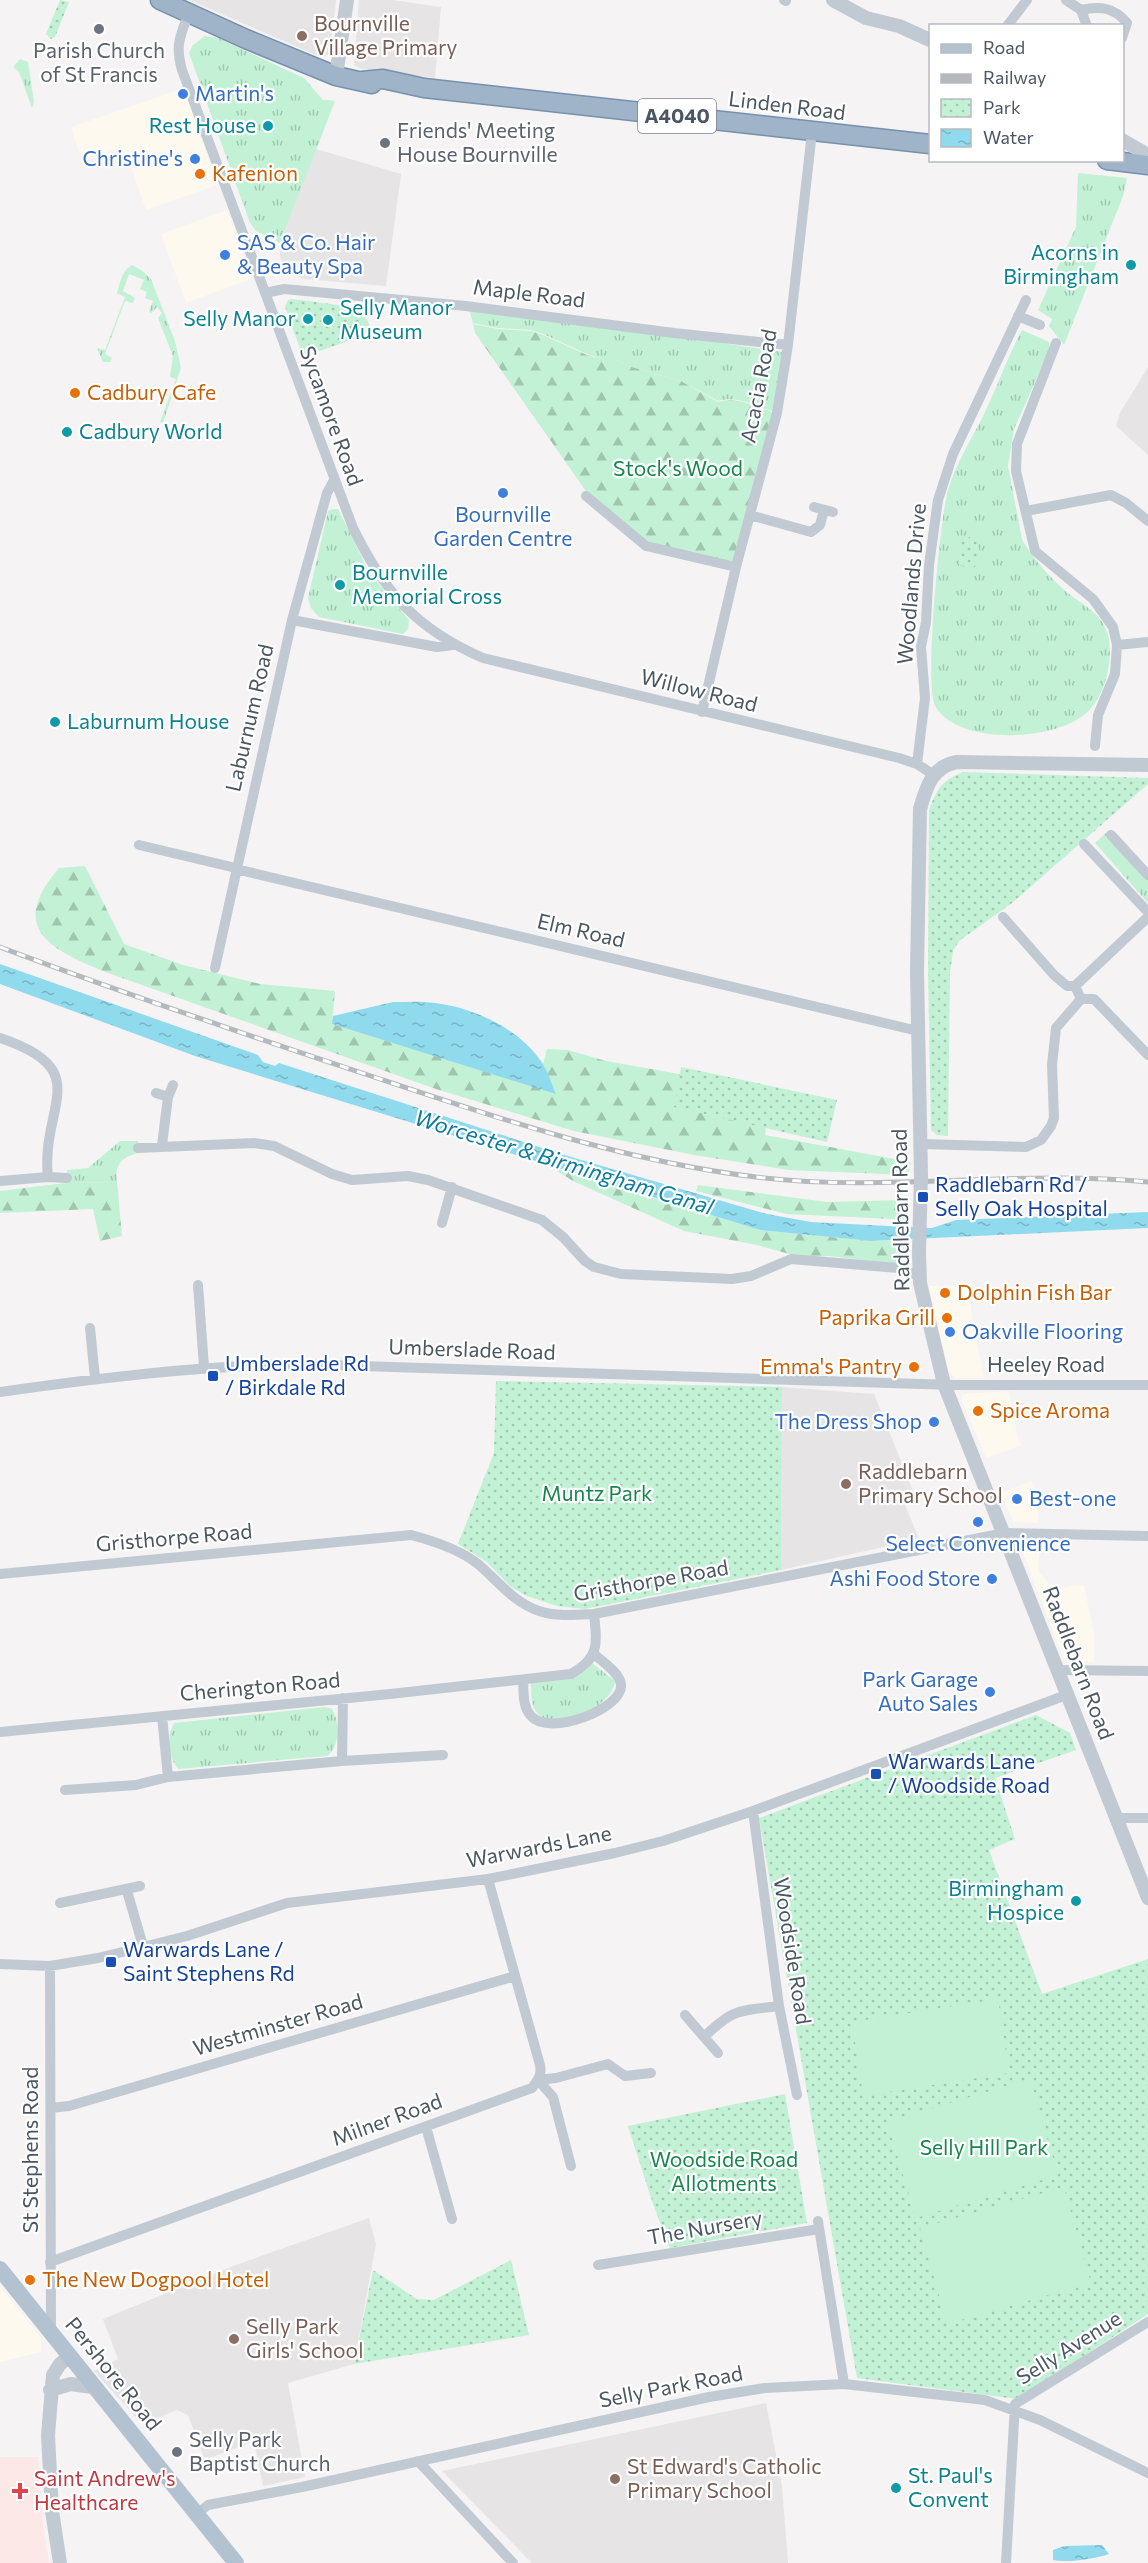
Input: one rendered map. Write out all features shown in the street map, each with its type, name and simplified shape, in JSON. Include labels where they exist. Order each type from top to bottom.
[{"type":"highway","name":"Linden Road","points":[[160,0],[336,76],[383,88],[424,88],[929,144]]},
{"type":"highway","points":[[1123,162],[1148,165]]},
{"type":"main road","name":"Pershore Road","points":[[0,2270],[236,2563]]},
{"type":"street","points":[[336,76],[347,0]]},
{"type":"street","points":[[833,0],[867,18],[899,26],[929,40]]},
{"type":"street","points":[[1009,24],[1027,0]]},
{"type":"street","points":[[1066,0],[1081,10],[1086,24]]},
{"type":"street","points":[[1081,10],[1104,8],[1119,15],[1126,23],[1124,30]]},
{"type":"street","name":"Sycamore Road","points":[[189,13],[178,40],[177,53],[334,480],[367,556],[381,580],[414,616]]},
{"type":"street","name":"Acacia Road","points":[[702,712],[736,567],[777,413],[788,345],[812,132]]},
{"type":"street","points":[[1124,141],[1148,155]]},
{"type":"street","name":"Maple Road","points":[[265,292],[284,289],[466,306],[788,345]]},
{"type":"street","name":"Woodlands Drive","points":[[917,764],[925,698],[921,647],[927,622],[928,565],[938,500],[952,454],[1026,300]]},
{"type":"street","points":[[1018,316],[1040,325]]},
{"type":"street","points":[[1056,342],[1017,444],[1016,471],[1035,551],[1093,600],[1105,613],[1113,627],[1118,645],[1115,674],[1098,716],[1095,746]]},
{"type":"street","name":"Laburnum Road","points":[[215,968],[292,620],[327,494],[334,480]]},
{"type":"street","points":[[1026,510],[1111,495],[1126,503],[1148,521]]},
{"type":"street","points":[[585,496],[646,546],[736,567]]},
{"type":"street","points":[[750,515],[811,532],[820,525],[824,510]]},
{"type":"street","name":"Willow Road","points":[[414,616],[453,645],[483,658],[917,764],[934,775]]},
{"type":"street","name":"Willow Road","points":[[292,620],[437,647],[453,645]]},
{"type":"street","points":[[1118,645],[1148,642]]},
{"type":"street","points":[[934,775],[945,764],[957,762],[1148,765]]},
{"type":"street","name":"Raddlebarn Road","points":[[934,775],[926,786],[920,809],[919,1276],[944,1384],[1069,1694],[1148,1898]]},
{"type":"street","points":[[1111,835],[1148,875]]},
{"type":"street","points":[[1084,844],[1148,912]]},
{"type":"street","name":"Elm Road","points":[[139,845],[918,1031]]},
{"type":"street","points":[[1003,917],[1054,975],[1067,986],[1075,986],[1148,917]]},
{"type":"street","points":[[1075,986],[1081,999]]},
{"type":"street","points":[[921,1144],[1026,1147],[1041,1140],[1054,1118],[1052,1065],[1056,1028],[1081,999],[1094,999],[1148,1055]]},
{"type":"street","points":[[0,1038],[24,1046],[42,1056],[52,1067],[57,1080],[58,1091],[48,1143],[48,1176]]},
{"type":"street","points":[[162,1145],[168,1097],[173,1085]]},
{"type":"street","points":[[156,1093],[168,1097]]},
{"type":"street","points":[[138,1148],[162,1145],[254,1143],[274,1146],[332,1174],[352,1180],[408,1176],[452,1187],[542,1220],[594,1267],[621,1274],[732,1279],[751,1276],[791,1259],[898,1269],[919,1276]]},
{"type":"street","points":[[0,1181],[48,1176],[67,1178]]},
{"type":"street","points":[[443,1226],[452,1187]]},
{"type":"street","points":[[198,1285],[204,1367]]},
{"type":"street","points":[[90,1329],[95,1378]]},
{"type":"street","name":"Umberslade Road","points":[[0,1392],[95,1378],[204,1367],[327,1364],[944,1384]]},
{"type":"street","name":"Heeley Road","points":[[944,1384],[1148,1385]]},
{"type":"street","name":"Gristhorpe Road","points":[[0,1574],[411,1535],[438,1543],[468,1558],[506,1592],[539,1611],[563,1616],[594,1614],[1005,1533],[1148,1536]]},
{"type":"street","points":[[523,1680],[524,1704],[531,1716],[539,1722],[562,1724],[585,1718],[614,1699],[622,1683],[594,1654],[597,1641],[594,1614]]},
{"type":"street","name":"Cherington Road","points":[[0,1732],[571,1674],[587,1665],[594,1654]]},
{"type":"street","points":[[1058,1670],[1148,1671]]},
{"type":"street","name":"Warwards Lane","points":[[0,1965],[50,1966],[186,1936],[287,1903],[488,1879],[571,1863],[663,1841],[753,1811],[1069,1694]]},
{"type":"street","points":[[342,1761],[343,1698]]},
{"type":"street","points":[[162,1716],[168,1777]]},
{"type":"street","points":[[65,1790],[136,1785],[168,1777],[342,1761],[443,1755]]},
{"type":"street","name":"Woodside Road","points":[[753,1811],[779,2006],[797,2096]]},
{"type":"street","points":[[1117,1818],[1148,1818]]},
{"type":"street","points":[[488,1879],[540,2065],[541,2072],[538,2080]]},
{"type":"street","points":[[60,1903],[127,1891],[140,1886]]},
{"type":"street","points":[[127,1891],[143,1947]]},
{"type":"street","name":"St Stephens Road","points":[[50,1966],[51,2335]]},
{"type":"street","name":"Westminster Road","points":[[51,2108],[69,2106],[515,1976]]},
{"type":"street","points":[[704,2037],[724,2018],[739,2011],[779,2006]]},
{"type":"street","points":[[685,2016],[718,2053]]},
{"type":"street","points":[[538,2080],[556,2078],[608,2064],[625,2076],[651,2073]]},
{"type":"street","points":[[538,2080],[553,2097],[571,2166]]},
{"type":"street","name":"Milner Road","points":[[50,2262],[532,2088],[538,2080]]},
{"type":"street","points":[[426,2127],[452,2219]]},
{"type":"street","name":"The Nursery","points":[[598,2265],[818,2225],[844,2384]]},
{"type":"street","name":"Selly Avenue","points":[[1014,2409],[1015,2404],[1148,2322]]},
{"type":"street","points":[[60,2563],[52,2511],[48,2454],[50,2390],[53,2375],[60,2364],[69,2357]]},
{"type":"street","points":[[50,2390],[71,2384],[92,2387]]},
{"type":"street","name":"Selly Park Road","points":[[197,2514],[208,2505],[709,2397],[765,2388],[844,2384],[985,2400],[1014,2409],[1148,2473]]},
{"type":"street","points":[[1006,2563],[1014,2409]]},
{"type":"street","points":[[418,2461],[513,2563]]},
{"type":"shaded area","name":"Bournville Village Primary","points":[[189,0],[336,0],[330,53],[324,57],[318,56]]},
{"type":"shaded area","points":[[359,0],[392,0],[441,7],[435,78],[361,69],[354,65]]},
{"type":"shaded area","points":[[184,88],[217,185],[146,210],[130,164],[123,166],[117,149],[82,161],[71,127]]},
{"type":"shaded area","points":[[316,149],[401,174],[386,286],[304,279],[291,273],[285,267],[280,257],[280,243]]},
{"type":"shaded area","points":[[227,210],[251,279],[186,303],[161,234]]},
{"type":"shaded area","points":[[1148,367],[1148,455],[1116,426],[1120,413]]},
{"type":"shaded area","points":[[969,1285],[972,1318],[984,1378],[956,1378],[946,1369],[929,1286]]},
{"type":"shaded area","name":"Raddlebarn Primary School","points":[[782,1387],[874,1394],[915,1496],[904,1502],[919,1539],[781,1570]]},
{"type":"shaded area","points":[[1009,1391],[1018,1439],[1022,1445],[986,1458],[961,1398],[963,1394]]},
{"type":"shaded area","points":[[1031,1481],[1038,1497],[1038,1523],[1013,1522],[1001,1493]]},
{"type":"shaded area","points":[[1040,1542],[1038,1570],[1055,1591],[1068,1586],[1084,1585],[1094,1633],[1094,1662],[1064,1660],[1022,1550],[1025,1543]]},
{"type":"shaded area","name":"Selly Park Girls' School","points":[[369,2218],[376,2244],[354,2364],[288,2383],[305,2477],[263,2486],[254,2441],[205,2460],[188,2415],[177,2410],[142,2424],[94,2371],[118,2359],[103,2319],[233,2266]]},
{"type":"shaded area","points":[[0,2286],[41,2338],[41,2352],[0,2362]]},
{"type":"shaded area","name":"St Edward's Catholic Primary School","points":[[766,2403],[782,2486],[788,2563],[532,2563],[442,2471]]},
{"type":"shaded area","name":"Saint Andrew's Healthcare","points":[[0,2457],[38,2457],[43,2525],[49,2563],[0,2563]]},
{"type":"green space","points":[[60,0],[69,2],[55,37],[51,39],[46,34]]},
{"type":"green space","points":[[205,36],[218,38],[304,78],[323,100],[335,101],[280,243],[256,231],[250,223],[189,53],[192,46]]},
{"type":"green space","points":[[20,59],[28,62],[34,102],[32,108],[19,72],[13,67]]},
{"type":"green space","points":[[1078,173],[1127,178],[1123,196],[1064,345],[1049,326],[1052,319],[1038,310],[1076,227]]},
{"type":"green space","points":[[132,265],[151,279],[175,341],[181,368],[163,423],[160,422],[176,379],[170,377],[173,356],[158,318],[162,313],[157,307],[151,313],[149,312],[153,301],[145,298],[147,292],[140,289],[144,280],[129,274],[123,291],[135,298],[133,303],[125,301],[105,354],[112,358],[110,362],[103,362],[97,348],[105,350],[125,297],[117,293],[120,281]]},
{"type":"green space","name":"Selly Manor Museum","points":[[288,300],[361,308],[373,332],[303,357],[285,307]]},
{"type":"green space","points":[[468,306],[783,352],[774,412],[739,400],[718,401],[681,381],[628,366],[615,359],[602,359],[587,354],[531,330],[498,328],[473,323]]},
{"type":"green space","name":"Stock's Wood","points":[[473,324],[498,329],[531,331],[587,355],[602,359],[615,359],[628,366],[681,381],[718,402],[739,401],[774,413],[734,563],[648,543],[588,494],[475,333]]},
{"type":"green space","points":[[1022,330],[1049,342],[1049,351],[1014,429],[1008,466],[1022,539],[1051,578],[1100,619],[1108,635],[1110,656],[1103,689],[1085,714],[1071,723],[1052,730],[1007,735],[964,728],[947,719],[935,706],[932,692],[932,636],[937,565],[948,490],[955,470],[985,412]]},
{"type":"green space","points":[[338,509],[370,574],[409,620],[408,629],[403,634],[319,617],[311,608],[308,598],[328,511]]},
{"type":"green space","points":[[969,537],[975,539],[980,557],[977,565],[969,570],[958,563],[959,543]]},
{"type":"green space","points":[[963,772],[1148,778],[1148,784],[1012,903],[959,941],[953,951],[950,973],[948,1136],[937,1135],[931,1130],[928,971],[929,810],[941,786]]},
{"type":"green space","points":[[1106,833],[1148,880],[1148,903],[1095,843]]},
{"type":"green space","points":[[85,866],[124,944],[183,965],[260,984],[335,991],[332,1024],[556,1093],[543,1064],[547,1049],[568,1050],[606,1061],[770,1090],[765,1135],[911,1162],[908,1175],[789,1170],[694,1155],[574,1131],[436,1089],[108,973],[70,956],[55,946],[43,936],[37,923],[36,907],[43,889],[59,868]]},
{"type":"green space","points":[[681,1067],[837,1100],[827,1142],[674,1107]]},
{"type":"green space","points":[[120,1141],[138,1141],[138,1153],[127,1157],[120,1163],[117,1182],[65,1183],[67,1170],[88,1168]]},
{"type":"green space","points":[[549,1166],[760,1230],[871,1241],[907,1240],[908,1258],[895,1264],[829,1256],[797,1256],[757,1245],[684,1231],[573,1181]]},
{"type":"green space","points":[[117,1182],[122,1236],[100,1241],[93,1209],[0,1213],[0,1191],[65,1183]]},
{"type":"green space","points":[[698,1185],[827,1202],[908,1200],[908,1222],[893,1219],[787,1214],[696,1191]]},
{"type":"green space","name":"Muntz Park","points":[[496,1381],[782,1387],[781,1570],[585,1609],[557,1606],[527,1596],[511,1587],[487,1562],[458,1544],[494,1453]]},
{"type":"green space","points":[[592,1663],[615,1681],[605,1699],[583,1714],[571,1718],[547,1719],[538,1714],[532,1703],[531,1682],[573,1677],[587,1669]]},
{"type":"green space","points":[[325,1707],[332,1709],[335,1714],[337,1727],[334,1747],[327,1756],[178,1769],[172,1758],[169,1741],[174,1723]]},
{"type":"green space","name":"Selly Hill Park","points":[[1036,1715],[1070,1733],[1076,1750],[995,1778],[1015,1839],[989,1850],[1042,1994],[1148,1959],[1148,2314],[1017,2399],[857,2378],[759,1818]]},
{"type":"green space","points":[[998,1999],[1009,2073],[863,2096],[852,2022]]},
{"type":"green space","points":[[1030,2079],[1058,2175],[916,2218],[887,2122]]},
{"type":"green space","name":"Woodside Road Allotments","points":[[785,2094],[807,2223],[670,2248],[628,2126]]},
{"type":"green space","points":[[1064,2187],[1091,2283],[947,2324],[920,2228]]},
{"type":"green space","points":[[511,2260],[529,2335],[354,2364],[373,2270],[417,2299],[434,2300]]},
{"type":"water","name":"Worcester & Birmingham Canal","points":[[0,964],[258,1055],[263,1062],[275,1066],[279,1063],[561,1154],[767,1214],[811,1222],[932,1228],[956,1220],[1148,1212],[1148,1228],[871,1241],[760,1230],[195,1056],[0,984]]},
{"type":"water","points":[[393,1002],[425,1002],[450,1006],[481,1015],[495,1022],[522,1040],[533,1052],[543,1064],[556,1094],[332,1024],[333,1016]]},
{"type":"water","points":[[1102,2545],[1109,2554],[1081,2560],[1053,2560],[1053,2550],[1064,2546]]},
{"type":"railway","points":[[0,947],[278,1045],[466,1107],[561,1136],[657,1160],[706,1170],[805,1181],[854,1183],[1050,1178],[1148,1182]]},
{"type":"place","name":"Parish Church of St Francis","points":[[99,29]]},
{"type":"place","name":"Bournville Village Primary","points":[[302,36]]},
{"type":"place","name":"Martin's","points":[[183,94]]},
{"type":"place","name":"Rest House","points":[[268,126]]},
{"type":"place","name":"Friends' Meeting House Bournville","points":[[385,143]]},
{"type":"place","name":"Christine's","points":[[195,159]]},
{"type":"place","name":"Kafenion","points":[[200,174]]},
{"type":"place","name":"SAS & Co. Hair & Beauty Spa","points":[[225,255]]},
{"type":"place","name":"Acorns in Birmingham","points":[[1131,265]]},
{"type":"place","name":"Selly Manor","points":[[308,319]]},
{"type":"place","name":"Selly Manor Museum","points":[[328,320]]},
{"type":"place","name":"Cadbury Cafe","points":[[75,393]]},
{"type":"place","name":"Cadbury World","points":[[67,432]]},
{"type":"place","name":"Bournville Garden Centre","points":[[503,493]]},
{"type":"place","name":"Bournville Memorial Cross","points":[[340,585]]},
{"type":"place","name":"Laburnum House","points":[[55,722]]},
{"type":"place","name":"Raddlebarn Rd / Selly Oak Hospital","points":[[923,1197]]},
{"type":"place","name":"Dolphin Fish Bar","points":[[945,1293]]},
{"type":"place","name":"Paprika Grill","points":[[947,1318]]},
{"type":"place","name":"Oakville Flooring","points":[[950,1332]]},
{"type":"place","name":"Emma's Pantry","points":[[914,1367]]},
{"type":"place","name":"Umberslade Rd / Birkdale Rd","points":[[213,1376]]},
{"type":"place","name":"Spice Aroma","points":[[978,1411]]},
{"type":"place","name":"The Dress Shop","points":[[934,1422]]},
{"type":"place","name":"Raddlebarn Primary School","points":[[846,1484]]},
{"type":"place","name":"Best-one","points":[[1017,1499]]},
{"type":"place","name":"Select Convenience","points":[[978,1522]]},
{"type":"place","name":"Ashi Food Store","points":[[992,1579]]},
{"type":"place","name":"Park Garage Auto Sales","points":[[990,1692]]},
{"type":"place","name":"Warwards Lane / Woodside Road","points":[[876,1774]]},
{"type":"place","name":"Birmingham Hospice","points":[[1076,1901]]},
{"type":"place","name":"Warwards Lane / Saint Stephens Rd","points":[[111,1962]]},
{"type":"place","name":"The New Dogpool Hotel","points":[[30,2280]]},
{"type":"place","name":"Selly Park Girls' School","points":[[234,2339]]},
{"type":"place","name":"Selly Park Baptist Church","points":[[177,2452]]},
{"type":"place","name":"St Edward's Catholic Primary School","points":[[615,2479]]},
{"type":"place","name":"St. Paul's Convent","points":[[896,2488]]},
{"type":"place","name":"Saint Andrew's Healthcare","points":[[20,2491]]}]
